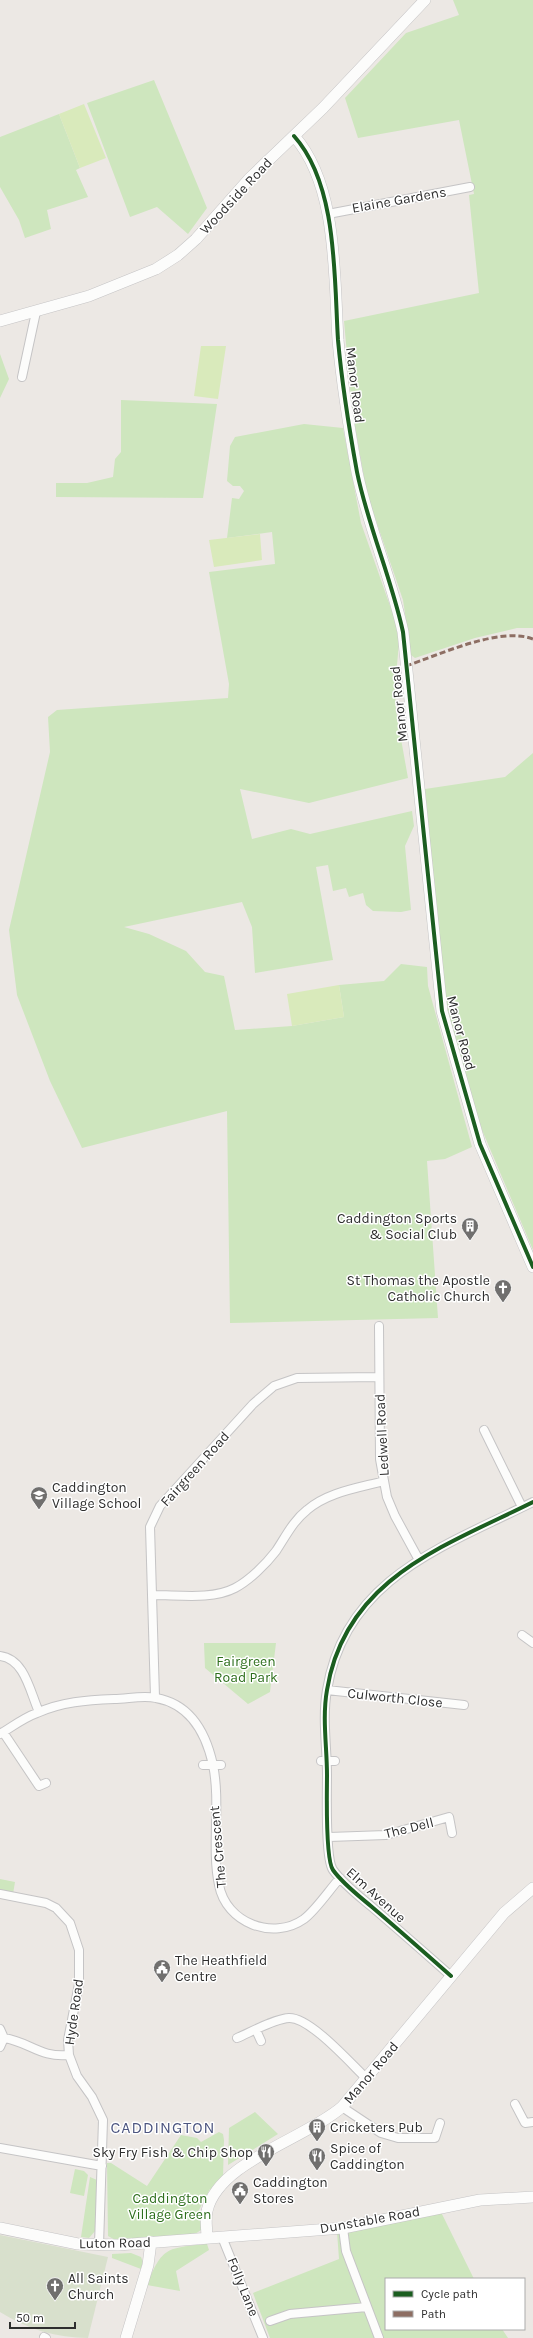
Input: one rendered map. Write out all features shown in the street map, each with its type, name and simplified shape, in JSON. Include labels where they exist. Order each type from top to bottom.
[{"type":"street","name":"Woodside Road","points":[[0,321],[36,312],[103,291],[156,269],[178,255],[196,239],[250,178],[294,136],[426,0]]},
{"type":"street","name":"Manor Road","points":[[294,136],[309,158],[328,214],[333,250],[340,353],[352,445],[365,506],[392,585],[403,632],[442,1011],[480,1144],[533,1267]]},
{"type":"street","name":"Elaine Gardens","points":[[328,214],[470,187]]},
{"type":"street","points":[[22,377],[36,312]]},
{"type":"street","name":"Ledwell Road","points":[[379,1326],[380,1459],[387,1497],[395,1516],[418,1560]]},
{"type":"street","name":"Fairgreen Road","points":[[155,1697],[154,1596],[150,1527],[160,1506],[253,1404],[274,1386],[297,1378],[379,1377]]},
{"type":"street","points":[[484,1430],[522,1507]]},
{"type":"street","points":[[154,1596],[216,1594],[235,1588],[253,1575],[275,1552],[293,1524],[307,1509],[328,1496],[384,1481]]},
{"type":"street","name":"Elm Avenue","points":[[451,1976],[340,1878],[330,1864],[328,1761],[324,1717],[327,1690],[340,1646],[359,1614],[382,1586],[418,1560],[533,1502]]},
{"type":"street","points":[[522,1635],[533,1643]]},
{"type":"street","points":[[0,1656],[8,1657],[16,1662],[21,1669],[39,1712]]},
{"type":"street","name":"Culworth Close","points":[[327,1690],[464,1705]]},
{"type":"street","name":"The Crescent","points":[[2,1733],[39,1712],[84,1700],[155,1697],[171,1703],[190,1714],[204,1734],[217,1765],[219,1886],[228,1908],[244,1922],[263,1929],[282,1928],[304,1918],[340,1878]]},
{"type":"street","points":[[2,1733],[40,1786]]},
{"type":"street","points":[[203,1766],[217,1765]]},
{"type":"street","name":"The Dell","points":[[329,1837],[386,1835],[449,1817],[452,1833]]},
{"type":"street","name":"Manor Road","points":[[207,2238],[206,2219],[209,2204],[228,2176],[271,2150],[314,2128],[342,2107],[367,2079],[504,1912],[533,1888]]},
{"type":"street","name":"Hyde Road","points":[[0,1894],[46,1903],[56,1908],[70,1923],[79,1950],[80,1970],[68,2040],[69,2055],[77,2076],[92,2096],[103,2120],[100,2245]]},
{"type":"street","points":[[237,2038],[285,2018],[303,2022],[367,2079]]},
{"type":"street","points":[[0,2029],[4,2038],[0,2047]]},
{"type":"street","points":[[256,2030],[261,2041]]},
{"type":"street","points":[[4,2038],[18,2040],[45,2055],[69,2055]]},
{"type":"street","points":[[515,2104],[525,2123],[533,2122]]},
{"type":"street","points":[[342,2107],[381,2133],[398,2138],[435,2138],[440,2123]]},
{"type":"street","points":[[0,2148],[102,2166]]},
{"type":"street","name":"Dunstable Road","points":[[207,2238],[343,2228],[480,2200],[533,2197]]},
{"type":"street","name":"Luton Road","points":[[0,2228],[55,2241],[100,2245],[207,2238]]},
{"type":"street","points":[[343,2228],[346,2251],[379,2338]]},
{"type":"street","name":"Folly Lane","points":[[222,2237],[263,2338]]},
{"type":"street","points":[[126,2338],[148,2265],[151,2242]]},
{"type":"street","points":[[270,2321],[290,2314],[367,2307]]},
{"type":"green space","points":[[453,0],[533,0],[533,628],[517,628],[475,638],[415,658],[411,655],[403,600],[367,494],[352,410],[344,321],[479,293],[469,195],[474,194],[459,120],[358,138],[345,98],[406,33],[459,15]]},
{"type":"green space","points":[[154,80],[207,208],[188,234],[157,207],[130,217],[87,103]]},
{"type":"green space","points":[[84,104],[106,158],[80,168],[59,114]]},
{"type":"green space","points":[[59,114],[80,168],[76,170],[88,197],[47,210],[51,229],[25,238],[19,220],[0,187],[0,137]]},
{"type":"green space","points":[[201,346],[226,346],[218,399],[194,396]]},
{"type":"green space","points":[[0,354],[9,379],[0,398]]},
{"type":"green space","points":[[121,400],[217,404],[203,498],[56,497],[56,483],[87,483],[113,477],[115,459],[121,452]]},
{"type":"green space","points":[[304,424],[343,428],[361,523],[395,620],[399,643],[395,687],[396,711],[408,778],[309,803],[240,789],[252,839],[291,829],[310,834],[412,811],[414,826],[405,846],[411,910],[401,912],[373,911],[366,905],[363,893],[349,897],[346,888],[333,891],[328,865],[316,867],[333,960],[255,973],[252,927],[242,902],[124,927],[149,934],[186,951],[205,972],[224,976],[235,1030],[292,1026],[344,1017],[339,985],[384,981],[401,964],[427,967],[428,986],[472,1147],[445,1159],[427,1161],[438,1318],[230,1323],[227,1111],[82,1148],[50,1081],[17,995],[9,930],[50,752],[48,717],[57,710],[228,698],[229,684],[209,572],[275,564],[272,532],[227,538],[232,498],[239,499],[244,491],[240,486],[233,486],[227,481],[230,446],[235,437]]},
{"type":"green space","points":[[260,534],[262,560],[214,567],[209,540]]},
{"type":"green space","points":[[533,753],[533,1250],[482,1130],[448,1015],[440,966],[425,789],[505,777]]},
{"type":"green space","points":[[339,985],[344,1017],[292,1026],[287,994]]},
{"type":"green space","name":"Fairgreen Road Park","points":[[204,1643],[276,1643],[270,1692],[248,1704],[205,1668]]},
{"type":"green space","points":[[0,1879],[15,1882],[13,1894],[0,1892]]},
{"type":"green space","points":[[255,2112],[278,2134],[228,2165],[229,2128]]},
{"type":"green space","name":"Caddington Village Green","points":[[219,2132],[223,2134],[224,2140],[223,2178],[216,2190],[210,2189],[199,2210],[204,2228],[195,2234],[117,2241],[108,2236],[107,2163],[111,2163],[147,2186],[181,2135],[197,2138],[201,2142]]},
{"type":"green space","points":[[75,2169],[84,2171],[88,2175],[84,2196],[70,2193]]},
{"type":"green space","points":[[90,2177],[97,2180],[96,2230],[89,2238],[81,2237]]},
{"type":"green space","points":[[439,2208],[474,2278],[385,2278],[385,2330],[503,2330],[508,2338],[270,2338],[253,2293],[339,2259],[337,2232]]},
{"type":"green space","points":[[0,2235],[108,2257],[88,2338],[76,2338],[42,2331],[32,2328],[0,2312]]},
{"type":"green space","points":[[207,2244],[209,2250],[176,2271],[180,2291],[147,2285],[152,2272],[162,2256],[174,2249]]},
{"type":"green space","points":[[131,2253],[141,2257],[143,2262],[141,2269],[112,2258],[112,2254]]},
{"type":"marked path","points":[[406,666],[452,649],[487,639],[504,636],[519,636],[533,639]]},
{"type":"cycle path","points":[[294,136],[308,156],[319,180],[326,206],[334,261],[338,340],[357,472],[367,512],[392,591],[403,632],[442,1011],[480,1144],[533,1267]]},
{"type":"cycle path","points":[[451,1976],[351,1890],[333,1870],[330,1863],[327,1825],[325,1722],[327,1690],[337,1652],[354,1620],[377,1593],[404,1570],[434,1551],[533,1502]]},
{"type":"place","name":"Caddington Sports & Social Club","points":[[470,1241]]},
{"type":"place","name":"St Thomas the Apostle Catholic Church","points":[[503,1303]]},
{"type":"place","name":"Caddington Village School","points":[[39,1510]]},
{"type":"place","name":"The Heathfield Centre","points":[[162,1983]]},
{"type":"place","name":"Cricketers Pub","points":[[317,2142]]},
{"type":"place","name":"Sky Fry Fish & Chip Shop","points":[[266,2167]]},
{"type":"place","name":"Spice of Caddington","points":[[317,2171]]},
{"type":"place","name":"Caddington Stores","points":[[240,2205]]},
{"type":"place","name":"All Saints Church","points":[[55,2301]]},
{"type":"district","name":"CADDINGTON","points":[[163,2127]]}]
